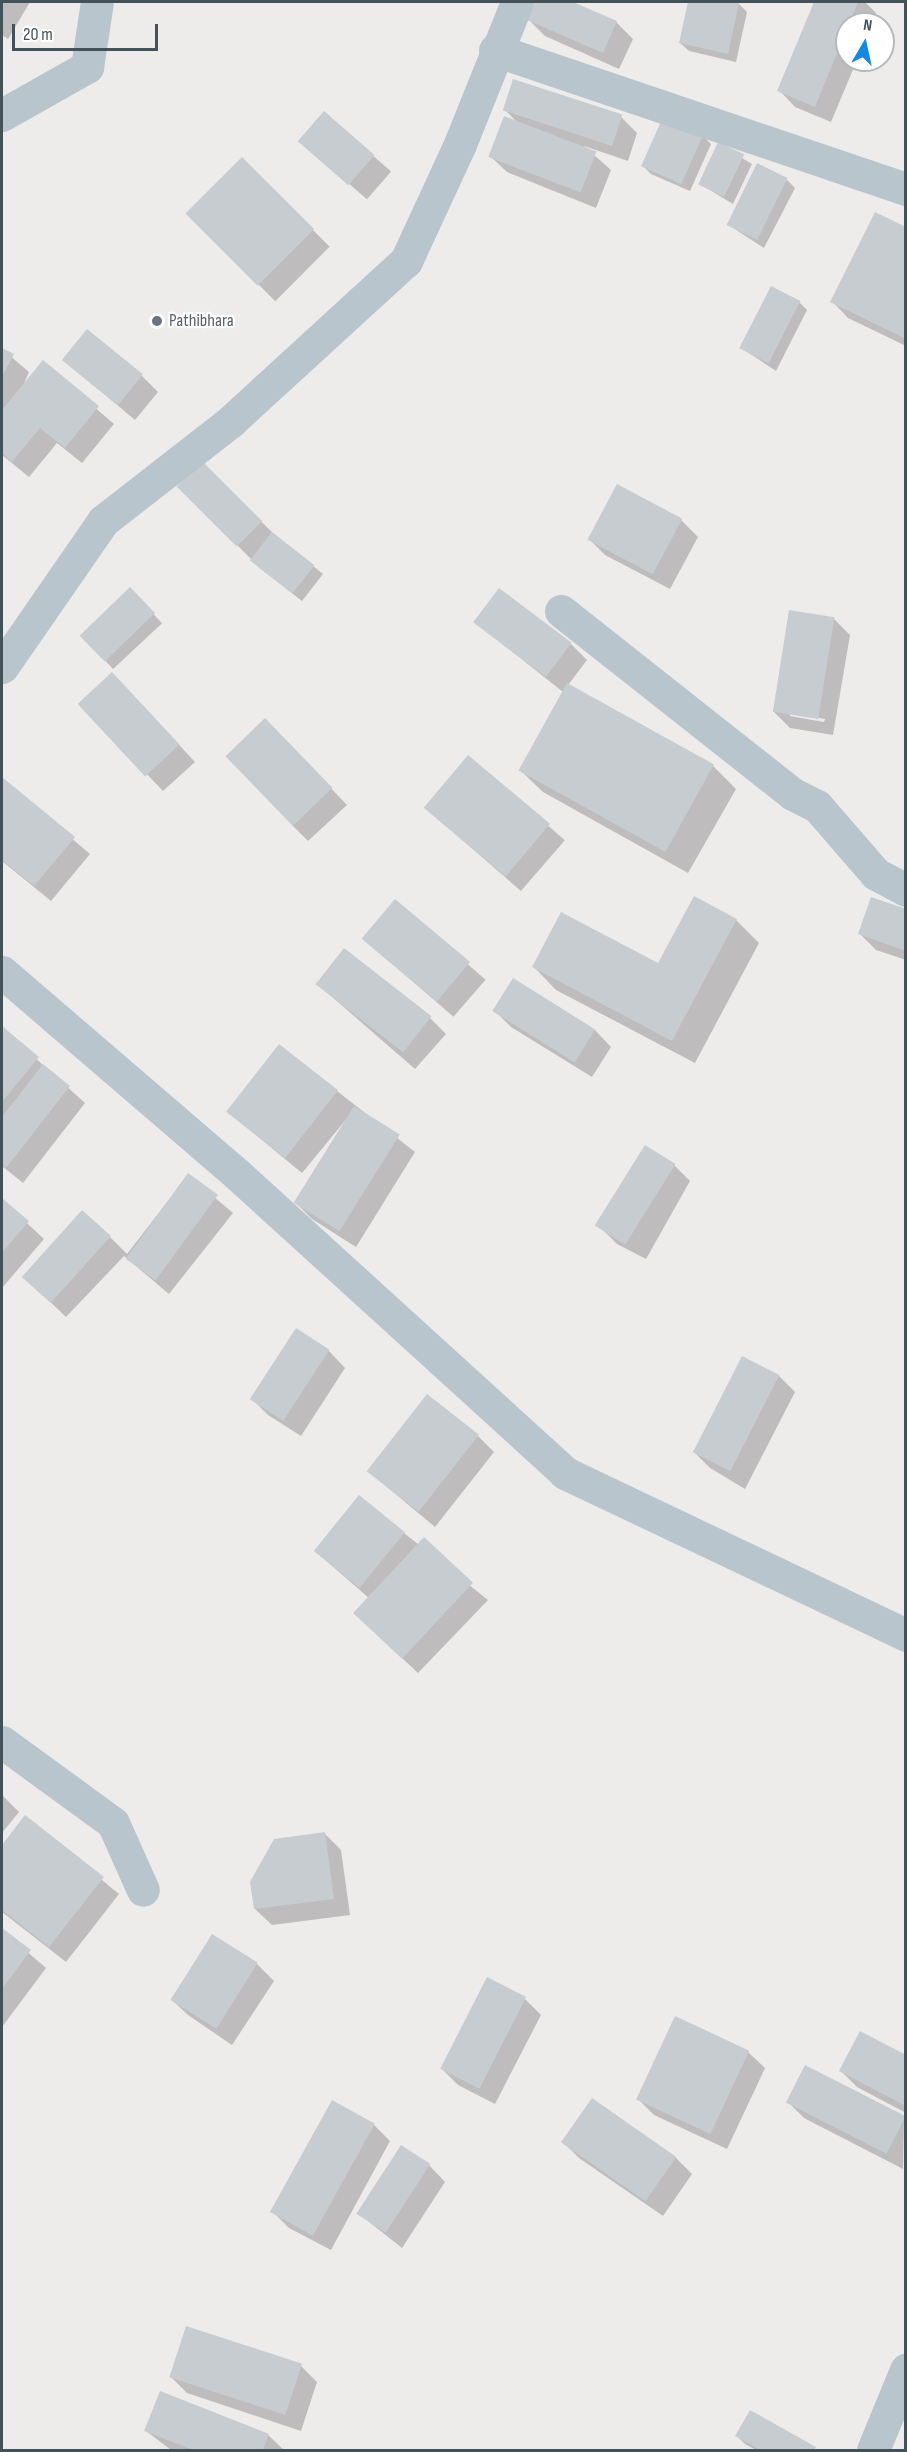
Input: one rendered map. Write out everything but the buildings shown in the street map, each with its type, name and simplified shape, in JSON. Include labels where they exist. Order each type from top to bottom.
[{"type":"street","points":[[2,115],[87,67],[97,2]]},
{"type":"street","points":[[2,667],[103,521],[230,422],[406,261],[460,144],[495,50],[517,2]]},
{"type":"street","points":[[495,50],[906,189]]},
{"type":"street","points":[[561,611],[793,794],[817,806],[876,874],[906,890]]},
{"type":"street","points":[[2,972],[238,1175],[565,1473],[906,1635]]},
{"type":"street","points":[[2,1742],[113,1823],[143,1890]]},
{"type":"street","points":[[873,2451],[906,2370]]},
{"type":"place","name":"Pathibhara","points":[[157,321]]}]
